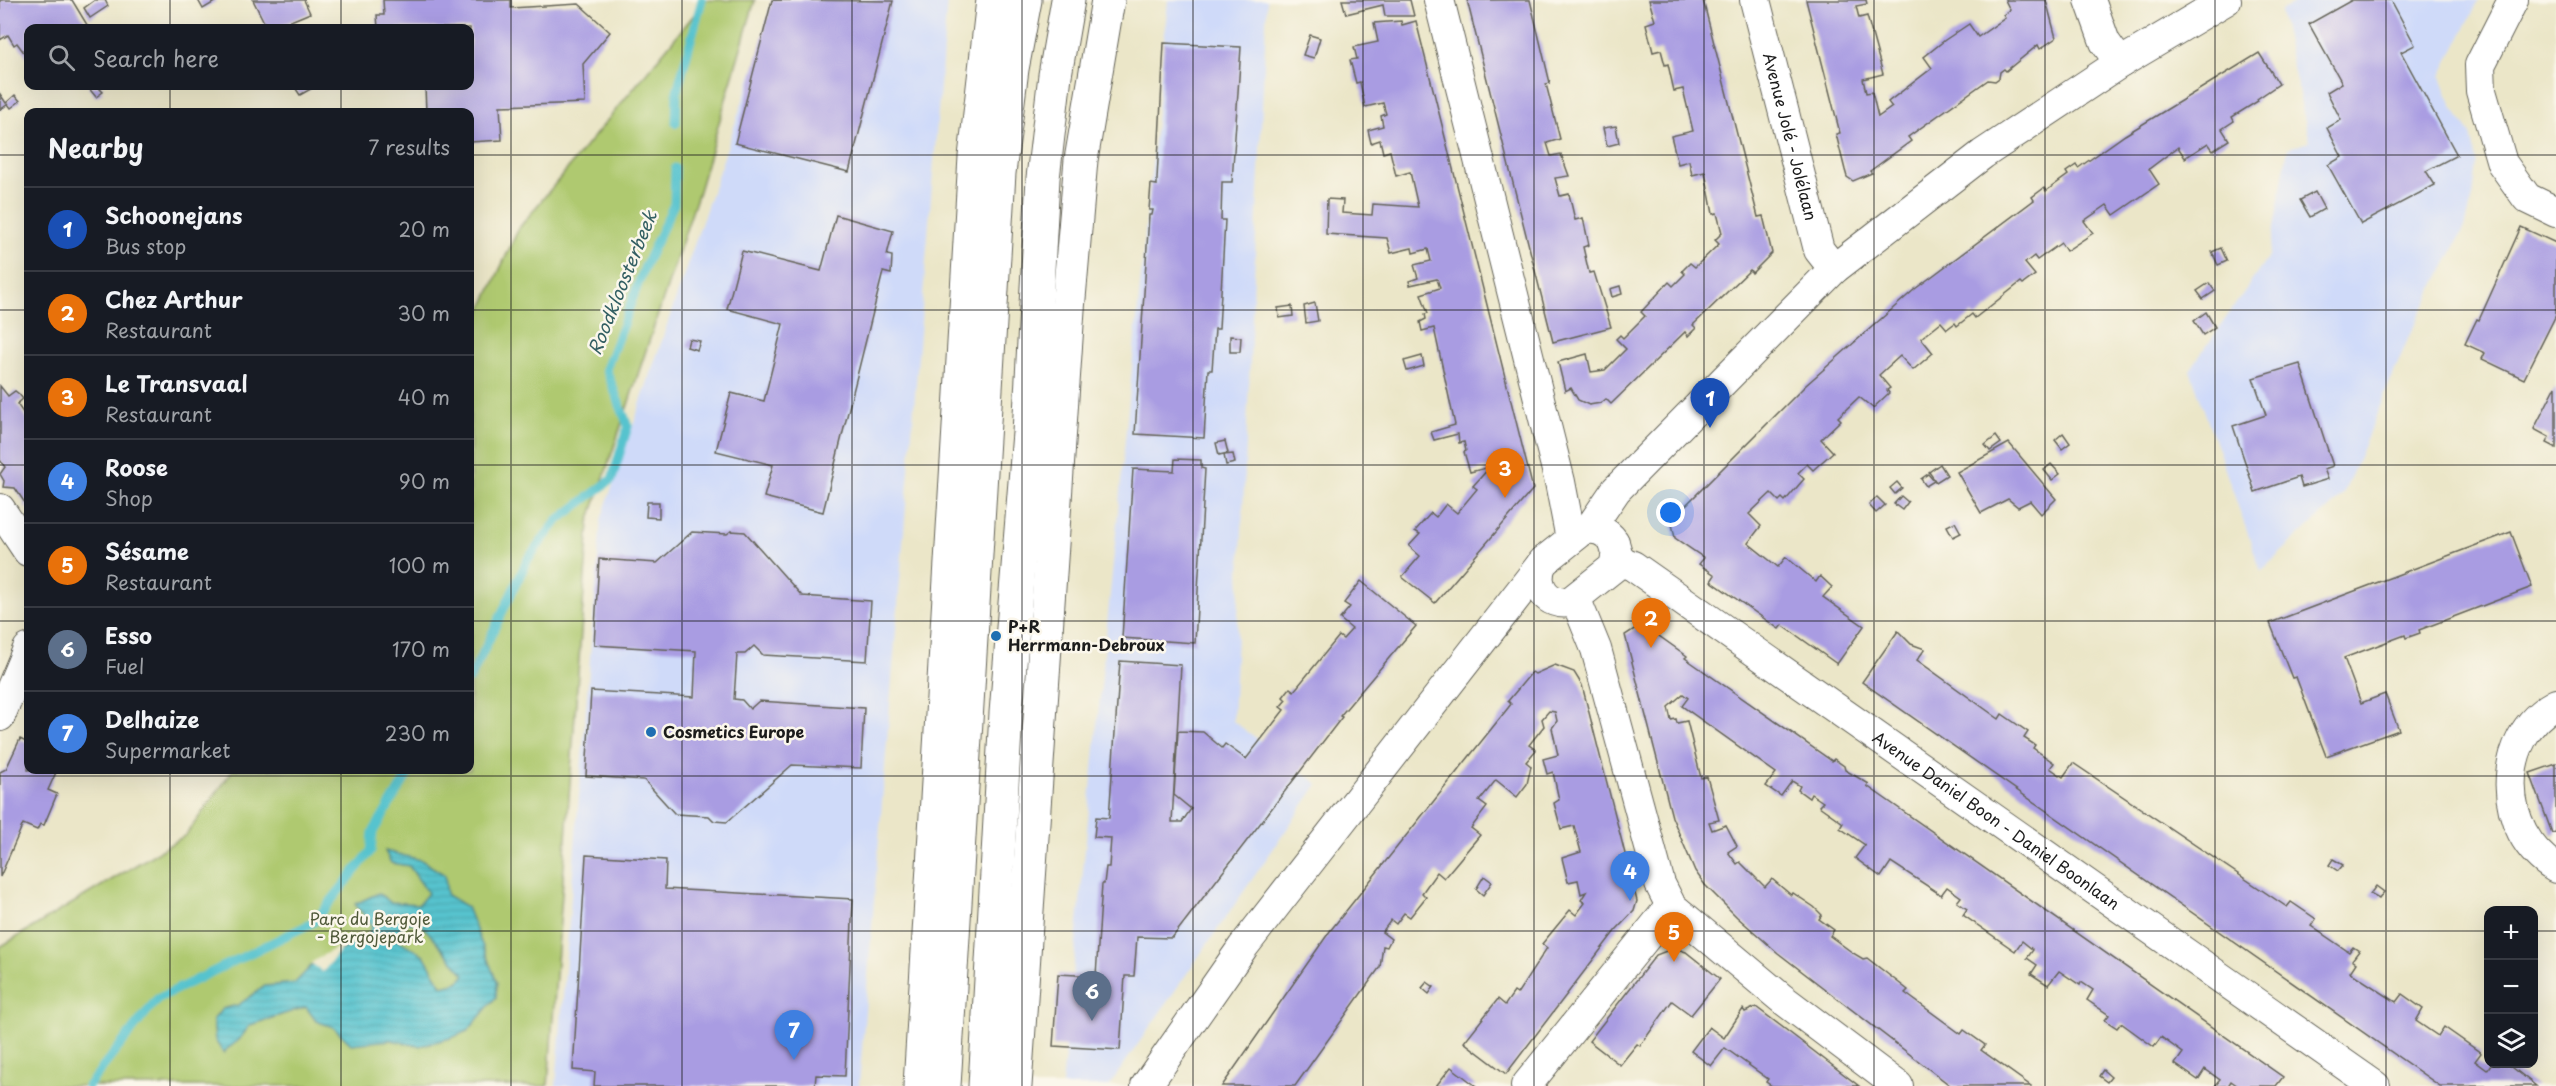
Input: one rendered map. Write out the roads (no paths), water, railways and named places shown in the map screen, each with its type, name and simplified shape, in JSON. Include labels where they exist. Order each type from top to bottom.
[{"type":"main road","points":[[920,1086],[929,969],[974,168],[993,0]]},
{"type":"main road","points":[[944,1086],[999,173],[1012,69],[1025,0]]},
{"type":"main road","points":[[985,1086],[1006,713],[1029,433],[1043,178],[1055,75],[1068,0]]},
{"type":"main road","points":[[1015,1086],[1068,310],[1081,160],[1108,0]]},
{"type":"street","points":[[1438,0],[1560,482],[1614,567],[1564,600],[1496,626]]},
{"type":"street","name":"Avenue Jolé - Jolélaan","points":[[1755,0],[1819,250],[1834,269]]},
{"type":"street","points":[[2090,0],[2105,42],[2120,63]]},
{"type":"street","points":[[1146,1086],[1243,947],[1359,795],[1496,626],[1541,566],[1598,542],[1616,490],[1834,269],[1983,154],[2120,63],[2226,0]]},
{"type":"street","points":[[2513,0],[2480,65],[2481,92],[2502,164],[2527,198],[2556,212]]},
{"type":"street","points":[[0,509],[24,545]]},
{"type":"street","name":"Avenue Daniel Boon - Daniel Boonlaan","points":[[1598,542],[2355,1081]]},
{"type":"street","points":[[1541,566],[1538,577],[1540,588],[1564,600],[1596,649],[1660,884],[1671,906],[1781,998],[1898,1086]]},
{"type":"street","points":[[0,716],[24,659]]},
{"type":"street","points":[[2556,704],[2529,724],[2516,750],[2509,778],[2511,809],[2524,837],[2543,861],[2556,868]]},
{"type":"street","points":[[1526,1086],[1671,906]]},
{"type":"water","points":[[385,851],[421,860],[445,875],[447,895],[467,907],[497,982],[496,997],[468,1031],[419,1046],[391,1040],[351,1044],[333,1027],[316,1021],[306,1007],[250,1025],[239,1040],[224,1054],[215,1040],[213,1020],[222,1009],[238,1005],[265,986],[295,983],[312,965],[367,937],[372,925],[355,904],[379,893],[390,902],[419,904],[428,893],[409,866],[391,863]],"holes":[[[407,923],[421,924],[465,975],[458,982],[442,986],[424,955],[396,939],[399,930]]]},
{"type":"waterway","name":"Roodkloosterbeek","points":[[676,123],[677,91],[702,0]]},
{"type":"waterway","name":"Roodkloosterbeek","points":[[474,671],[528,559],[557,521],[612,479],[628,426],[606,369],[645,266],[674,204],[675,168]]},
{"type":"waterway","name":"Roodkloosterbeek","points":[[88,1086],[157,999],[314,922],[371,851],[373,832],[409,774]]},
{"type":"place","name":"Schoonejans","points":[[1710,428]]},
{"type":"place","name":"Le Transvaal","points":[[1505,498]]},
{"type":"place","name":"P+R Herrmann-Debroux","points":[[996,636]]},
{"type":"place","name":"Chez Arthur","points":[[1651,648]]},
{"type":"place","name":"Cosmetics Europe","points":[[651,732]]},
{"type":"place","name":"Roose","points":[[1630,901]]},
{"type":"place","name":"Sésame","points":[[1674,962]]},
{"type":"place","name":"Esso","points":[[1092,1021]]},
{"type":"place","name":"Delhaize","points":[[794,1060]]},
{"type":"park label","name":"Parc du Bergoje - Bergojepark","points":[[370,928]]}]
